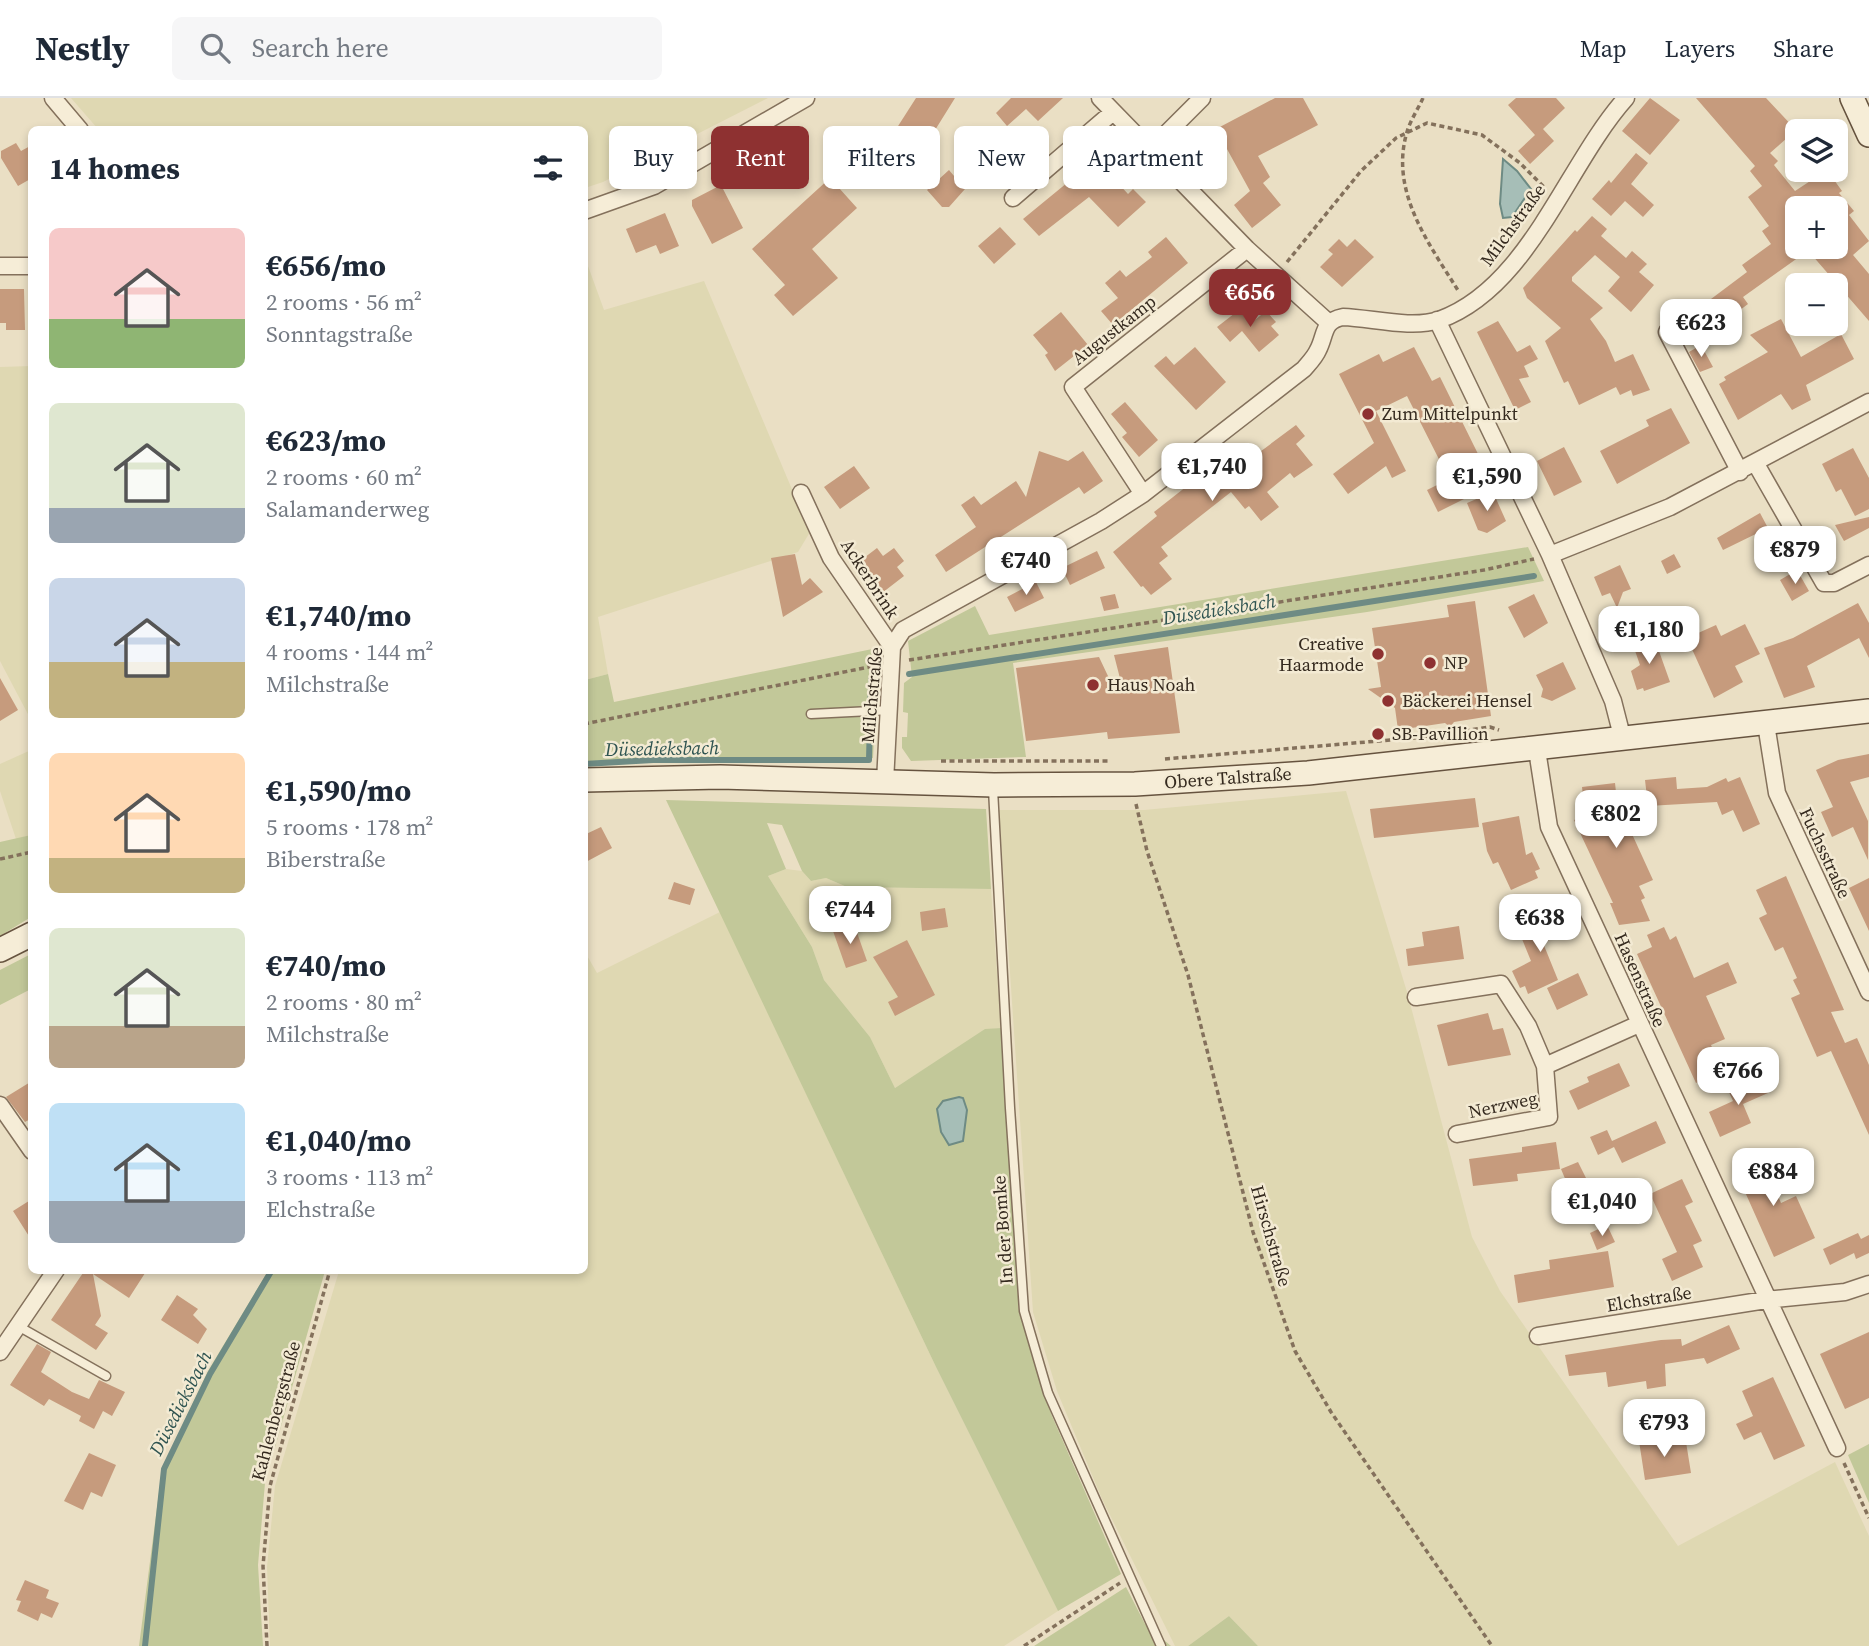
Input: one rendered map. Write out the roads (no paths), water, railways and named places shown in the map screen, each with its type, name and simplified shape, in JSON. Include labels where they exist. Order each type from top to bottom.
[{"type":"street","points":[[53,98],[77,126]]},
{"type":"street","points":[[588,210],[654,186],[806,98]]},
{"type":"street","points":[[1100,98],[1125,126]]},
{"type":"street","points":[[1174,126],[1202,98]]},
{"type":"street","name":"Milchstraße","points":[[885,782],[892,654],[903,630],[1101,521],[1143,494],[1304,369],[1318,352],[1322,332],[1329,323],[1343,317],[1421,322],[1437,320],[1468,305],[1504,274],[1609,117],[1626,98]]},
{"type":"street","points":[[1852,98],[1869,135]]},
{"type":"street","points":[[1013,198],[1113,113]]},
{"type":"street","points":[[1187,189],[1247,249],[1329,323]]},
{"type":"street","name":"Augustkamp","points":[[1143,494],[1073,387],[1247,249]]},
{"type":"street","points":[[0,267],[28,266]]},
{"type":"street","points":[[1437,320],[1550,555],[1613,701],[1623,740]]},
{"type":"street","points":[[1667,332],[1740,472]]},
{"type":"street","points":[[1550,555],[1670,508],[1869,402]]},
{"type":"street","points":[[1756,464],[1824,583],[1834,583],[1869,565]]},
{"type":"street","name":"Ackerbrink","points":[[801,494],[831,558],[892,654]]},
{"type":"street","name":"Obere Talstraße","points":[[588,780],[720,777],[993,785],[1135,785],[1308,773],[1537,750],[1869,711]]},
{"type":"street","name":"Fuchsstraße","points":[[1766,724],[1777,793],[1869,992]]},
{"type":"street","name":"Hasenstraße","points":[[1537,750],[1549,827],[1766,1300],[1837,1448]]},
{"type":"street","points":[[0,950],[28,936]]},
{"type":"street","points":[[1416,997],[1501,984],[1528,1026],[1545,1066],[1639,1024]]},
{"type":"street","name":"Nerzweg","points":[[1457,1134],[1549,1117],[1545,1066]]},
{"type":"street","points":[[0,1105],[5,1108],[28,1145]]},
{"type":"street","points":[[0,1352],[53,1274]]},
{"type":"street","name":"Elchstraße","points":[[1538,1336],[1766,1300],[1845,1292],[1869,1284]]},
{"type":"lane","points":[[811,714],[891,710]]},
{"type":"lane","name":"In der Bomke","points":[[993,785],[1009,1095],[1024,1311],[1048,1394],[1161,1646]]},
{"type":"lane","points":[[18,1326],[106,1376]]},
{"type":"water","points":[[1503,159],[1531,189],[1512,217],[1503,218],[1500,204]]},
{"type":"water","points":[[963,1098],[967,1110],[963,1141],[949,1145],[941,1132],[937,1109],[943,1101]]},
{"type":"waterway","name":"Düsedieksbach","points":[[909,674],[1534,576]]},
{"type":"waterway","name":"Düsedieksbach","points":[[588,764],[653,760],[869,760],[871,680]]},
{"type":"waterway","name":"Düsedieksbach","points":[[145,1646],[164,1469],[210,1374],[270,1274]]},
{"type":"place","name":"Zum Mittelpunkt","points":[[1368,414]]},
{"type":"place","name":"Creative Haarmode","points":[[1378,654]]},
{"type":"place","name":"NP","points":[[1430,663]]},
{"type":"place","name":"Haus Noah","points":[[1093,685]]},
{"type":"place","name":"Bäckerei Hensel","points":[[1388,701]]},
{"type":"place","name":"SB-Pavillion","points":[[1378,734]]}]
